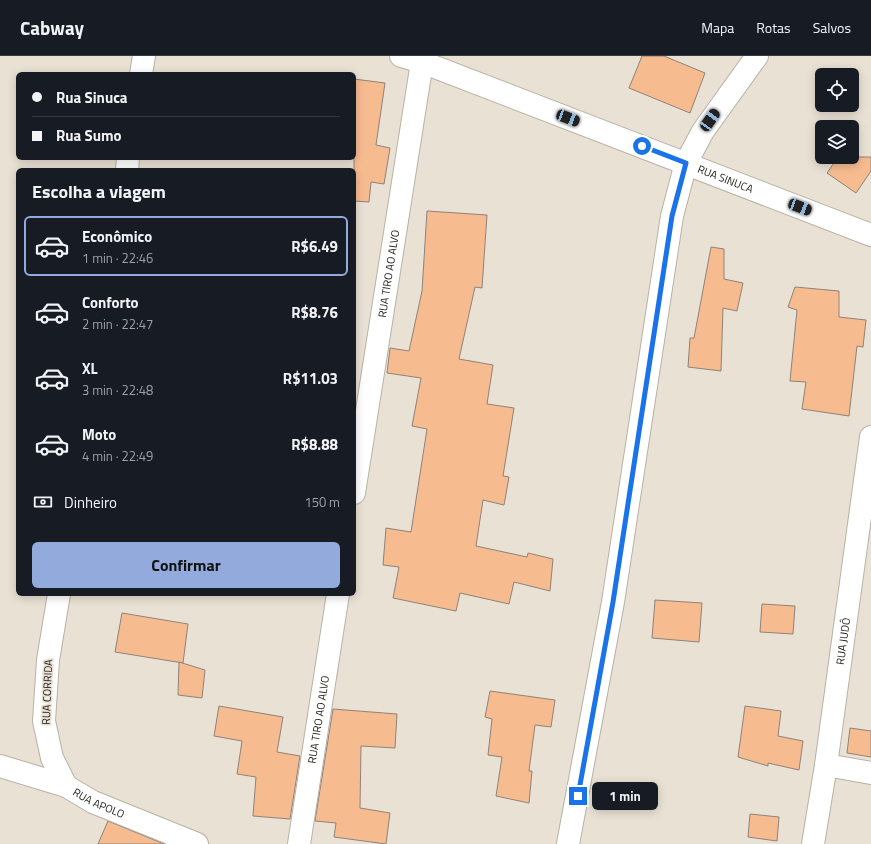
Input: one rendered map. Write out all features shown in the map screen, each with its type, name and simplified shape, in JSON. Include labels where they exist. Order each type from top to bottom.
[{"type":"street","points":[[141,72],[144,56]]},
{"type":"street","name":"RUA SINUCA","points":[[401,56],[424,59],[871,235]]},
{"type":"street","points":[[568,844],[613,602],[672,216],[686,163],[703,132],[757,56]]},
{"type":"street","name":"RUA TIRO AO ALVO","points":[[356,481],[424,59]]},
{"type":"street","name":"RUA JUDÔ","points":[[813,844],[826,765],[871,437]]},
{"type":"street","name":"RUA CORRIDA","points":[[59,596],[48,660],[44,721],[52,758],[66,786]]},
{"type":"street","name":"RUA TIRO AO ALVO","points":[[299,844],[338,596]]},
{"type":"street","points":[[826,765],[871,772]]},
{"type":"street","name":"RUA APOLO","points":[[0,766],[66,786],[93,802],[196,844]]},
{"type":"building","points":[[642,56],[664,56],[705,73],[690,113],[629,88]]},
{"type":"building","points":[[356,79],[385,83],[376,145],[390,148],[384,184],[371,182],[369,202],[356,201],[356,168],[354,168],[354,160],[356,160]]},
{"type":"building","points":[[859,157],[871,157],[871,171],[856,193],[827,173],[833,164],[859,164]]},
{"type":"building","points":[[427,211],[487,215],[482,288],[475,287],[459,359],[493,365],[487,404],[514,408],[503,476],[509,477],[504,505],[483,500],[476,546],[527,557],[528,553],[553,559],[550,591],[514,582],[509,604],[460,593],[456,611],[393,598],[399,567],[383,565],[386,528],[411,532],[427,429],[412,426],[421,378],[387,373],[390,348],[409,351],[422,291]]},
{"type":"building","points":[[711,247],[724,249],[724,279],[743,283],[737,311],[723,308],[721,371],[688,367],[690,338],[694,338]]},
{"type":"building","points":[[795,287],[839,291],[839,317],[866,320],[863,347],[857,346],[849,416],[802,409],[806,382],[790,381],[797,310],[788,307]]},
{"type":"building","points":[[655,600],[702,603],[699,642],[652,638]]},
{"type":"building","points":[[762,604],[795,606],[793,634],[760,632]]},
{"type":"building","points":[[122,613],[188,624],[183,663],[115,652]]},
{"type":"building","points":[[179,662],[205,670],[202,698],[178,695]]},
{"type":"building","points":[[490,691],[555,700],[551,727],[535,725],[529,771],[532,771],[529,803],[496,796],[502,757],[488,755],[492,719],[485,717]]},
{"type":"building","points":[[219,706],[283,717],[277,752],[300,756],[290,819],[253,816],[256,777],[237,774],[242,741],[214,736]]},
{"type":"building","points":[[745,706],[781,711],[778,736],[803,741],[799,770],[768,763],[768,766],[738,757]]},
{"type":"building","points":[[333,709],[397,714],[395,748],[361,746],[360,808],[390,813],[386,844],[334,837],[336,823],[315,821]]},
{"type":"building","points":[[850,728],[871,731],[871,757],[847,753]]},
{"type":"building","points":[[750,814],[779,817],[777,841],[748,837]]},
{"type":"building","points":[[108,821],[164,844],[98,844]]},
{"type":"route","points":[[578,796],[613,602],[672,216],[686,163],[642,146]]}]
